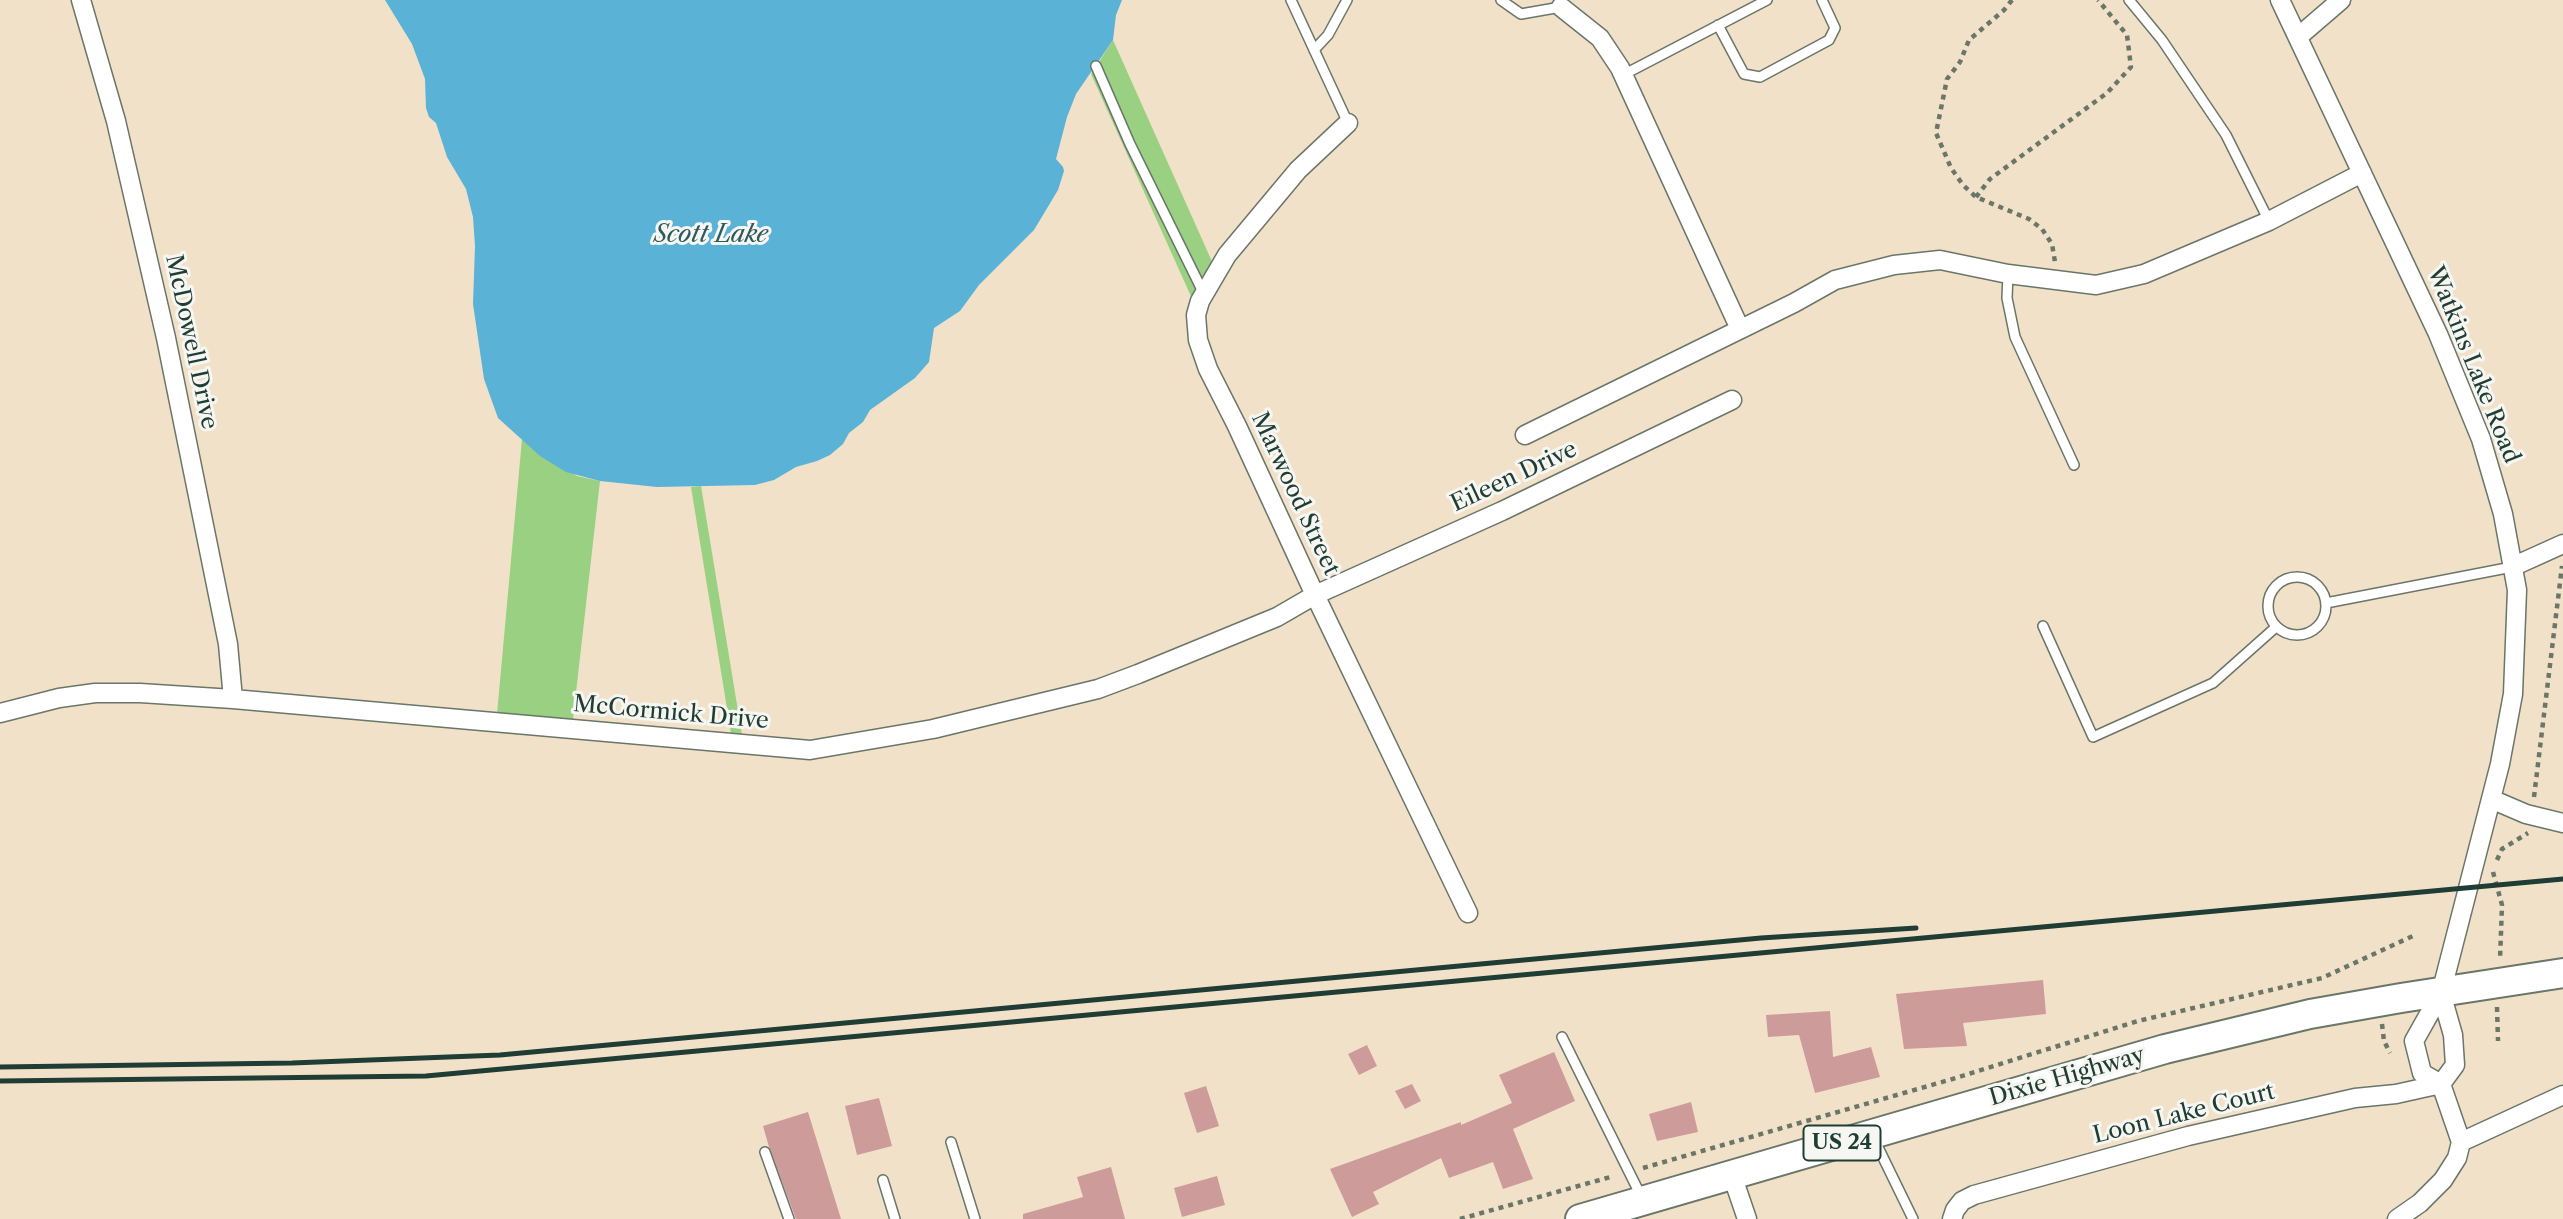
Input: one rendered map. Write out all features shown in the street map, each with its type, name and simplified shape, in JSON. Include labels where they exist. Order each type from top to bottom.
[{"type":"main road","name":"Dixie Highway","points":[[1580,1219],[2165,1049],[2310,1014],[2563,973]]},
{"type":"street","name":"McDowell Drive","points":[[81,0],[116,121],[166,338],[228,644],[233,699]]},
{"type":"street","name":"Watkins Lake Road","points":[[2280,0],[2438,334],[2481,439],[2503,514],[2516,590],[2514,684],[2500,764],[2441,993],[2414,1041],[2422,1073],[2441,1084],[2461,1142]]},
{"type":"street","points":[[2298,37],[2342,0]]},
{"type":"street","points":[[1560,3],[1600,38],[1623,75],[1740,329]]},
{"type":"street","name":"Marwood Street","points":[[1348,123],[1298,170],[1227,255],[1204,294],[1196,315],[1198,340],[1208,369],[1468,913]]},
{"type":"street","points":[[1525,435],[1835,280],[1894,265],[1940,260],[2008,274],[2096,285],[2144,274],[2269,221],[2362,173]]},
{"type":"street","name":"Eileen Drive","points":[[1315,595],[1502,511],[1732,400]]},
{"type":"street","points":[[2512,567],[2561,545]]},
{"type":"street","name":"McCormick Drive","points":[[0,713],[59,698],[95,693],[140,693],[810,750],[933,729],[1098,689],[1277,617],[1315,595]]},
{"type":"street","points":[[2491,799],[2531,815],[2563,823]]},
{"type":"street","points":[[2441,993],[2453,1035],[2455,1065],[2441,1084]]},
{"type":"street","name":"Loon Lake Court","points":[[1952,1219],[1962,1201],[1974,1195],[2188,1136],[2355,1098],[2396,1094],[2441,1084]]},
{"type":"street","points":[[2397,1219],[2420,1203],[2443,1180],[2457,1158],[2461,1142],[2563,1095]]},
{"type":"street","points":[[1732,1175],[1746,1219]]},
{"type":"lane","points":[[1291,0],[1348,123]]},
{"type":"lane","points":[[1314,50],[1328,35],[1347,0]]},
{"type":"lane","points":[[1502,0],[1521,14],[1560,3]]},
{"type":"lane","points":[[1623,75],[1767,0]]},
{"type":"lane","points":[[1718,25],[1744,74],[1760,77],[1829,40],[1835,28],[1822,0]]},
{"type":"lane","points":[[2129,0],[2162,40],[2226,135],[2269,221]]},
{"type":"lane","points":[[1096,66],[1130,144],[1204,294]]},
{"type":"lane","points":[[2008,274],[2007,298],[2015,337],[2074,465]]},
{"type":"lane","points":[[2326,603],[2512,567]]},
{"type":"lane","points":[[2303,577],[2312,581],[2324,594],[2326,603],[2321,622],[2314,630],[2295,635],[2276,627],[2270,618],[2268,600],[2277,584],[2285,579],[2303,577]]},
{"type":"lane","points":[[2043,626],[2093,737],[2213,683],[2276,627]]},
{"type":"lane","points":[[1562,1037],[1643,1201]]},
{"type":"lane","points":[[1872,1134],[1913,1219]]},
{"type":"lane","points":[[951,1142],[975,1219]]},
{"type":"lane","points":[[765,1152],[789,1219]]},
{"type":"lane","points":[[883,1180],[895,1219]]},
{"type":"path","points":[[2012,0],[1969,40],[1960,62],[1947,79],[1936,133],[1951,168],[1976,197],[2029,219],[2042,229],[2052,244],[2055,281]]},
{"type":"path","points":[[1976,197],[1990,179],[2107,93],[2131,67],[2127,35],[2098,0]]},
{"type":"path","points":[[2501,924],[2502,905],[2493,873],[2502,849],[2515,840],[2528,836],[2562,565],[2561,545]]},
{"type":"path","points":[[1460,1219],[1949,1080],[2138,1021],[2322,978],[2415,935]]},
{"type":"path","points":[[2496,1020],[2498,1041]]},
{"type":"path","points":[[2384,1041],[2390,1053]]},
{"type":"green space","points":[[1113,40],[1214,266],[1194,303],[1091,74]]},
{"type":"green space","points":[[522,439],[577,476],[600,481],[573,719],[497,714]]},
{"type":"green space","points":[[701,486],[742,735],[731,733],[691,487]]},
{"type":"water","name":"Scott Lake","points":[[385,0],[1122,0],[1116,15],[1113,40],[1076,94],[1067,117],[1056,159],[1064,171],[1058,190],[1034,230],[979,285],[960,311],[934,328],[929,362],[915,378],[870,410],[863,422],[849,433],[843,444],[830,455],[796,467],[774,480],[755,485],[657,487],[600,481],[566,472],[540,456],[498,418],[484,379],[473,304],[475,246],[473,217],[466,189],[447,157],[436,123],[429,117],[425,79],[412,44]]},
{"type":"building","points":[[2043,980],[2046,1014],[1963,1023],[1967,1046],[1904,1049],[1896,994]]},
{"type":"building","points":[[1830,1011],[1833,1057],[1871,1047],[1880,1077],[1815,1093],[1799,1035],[1768,1037],[1766,1015]]},
{"type":"building","points":[[1367,1045],[1377,1066],[1359,1075],[1348,1054]]},
{"type":"building","points":[[1554,1052],[1575,1101],[1513,1129],[1533,1179],[1503,1189],[1493,1162],[1449,1178],[1441,1158],[1373,1192],[1379,1204],[1352,1217],[1330,1169],[1461,1122],[1461,1125],[1512,1103],[1499,1075]]},
{"type":"building","points":[[1412,1084],[1421,1101],[1405,1109],[1395,1091]]},
{"type":"building","points":[[1206,1086],[1219,1126],[1197,1133],[1184,1093]]},
{"type":"building","points":[[879,1098],[892,1146],[857,1155],[845,1106]]},
{"type":"building","points":[[1691,1102],[1698,1132],[1657,1141],[1649,1114]]},
{"type":"building","points":[[808,1112],[841,1219],[796,1219],[769,1147],[763,1126]]},
{"type":"building","points":[[1111,1167],[1125,1219],[1023,1219],[1023,1214],[1083,1197],[1077,1177]]},
{"type":"building","points":[[1217,1176],[1225,1205],[1182,1217],[1174,1188]]},
{"type":"railway","points":[[0,1081],[426,1076],[2563,879]]},
{"type":"railway","points":[[0,1067],[292,1063],[500,1055],[1761,938],[1916,928]]}]
